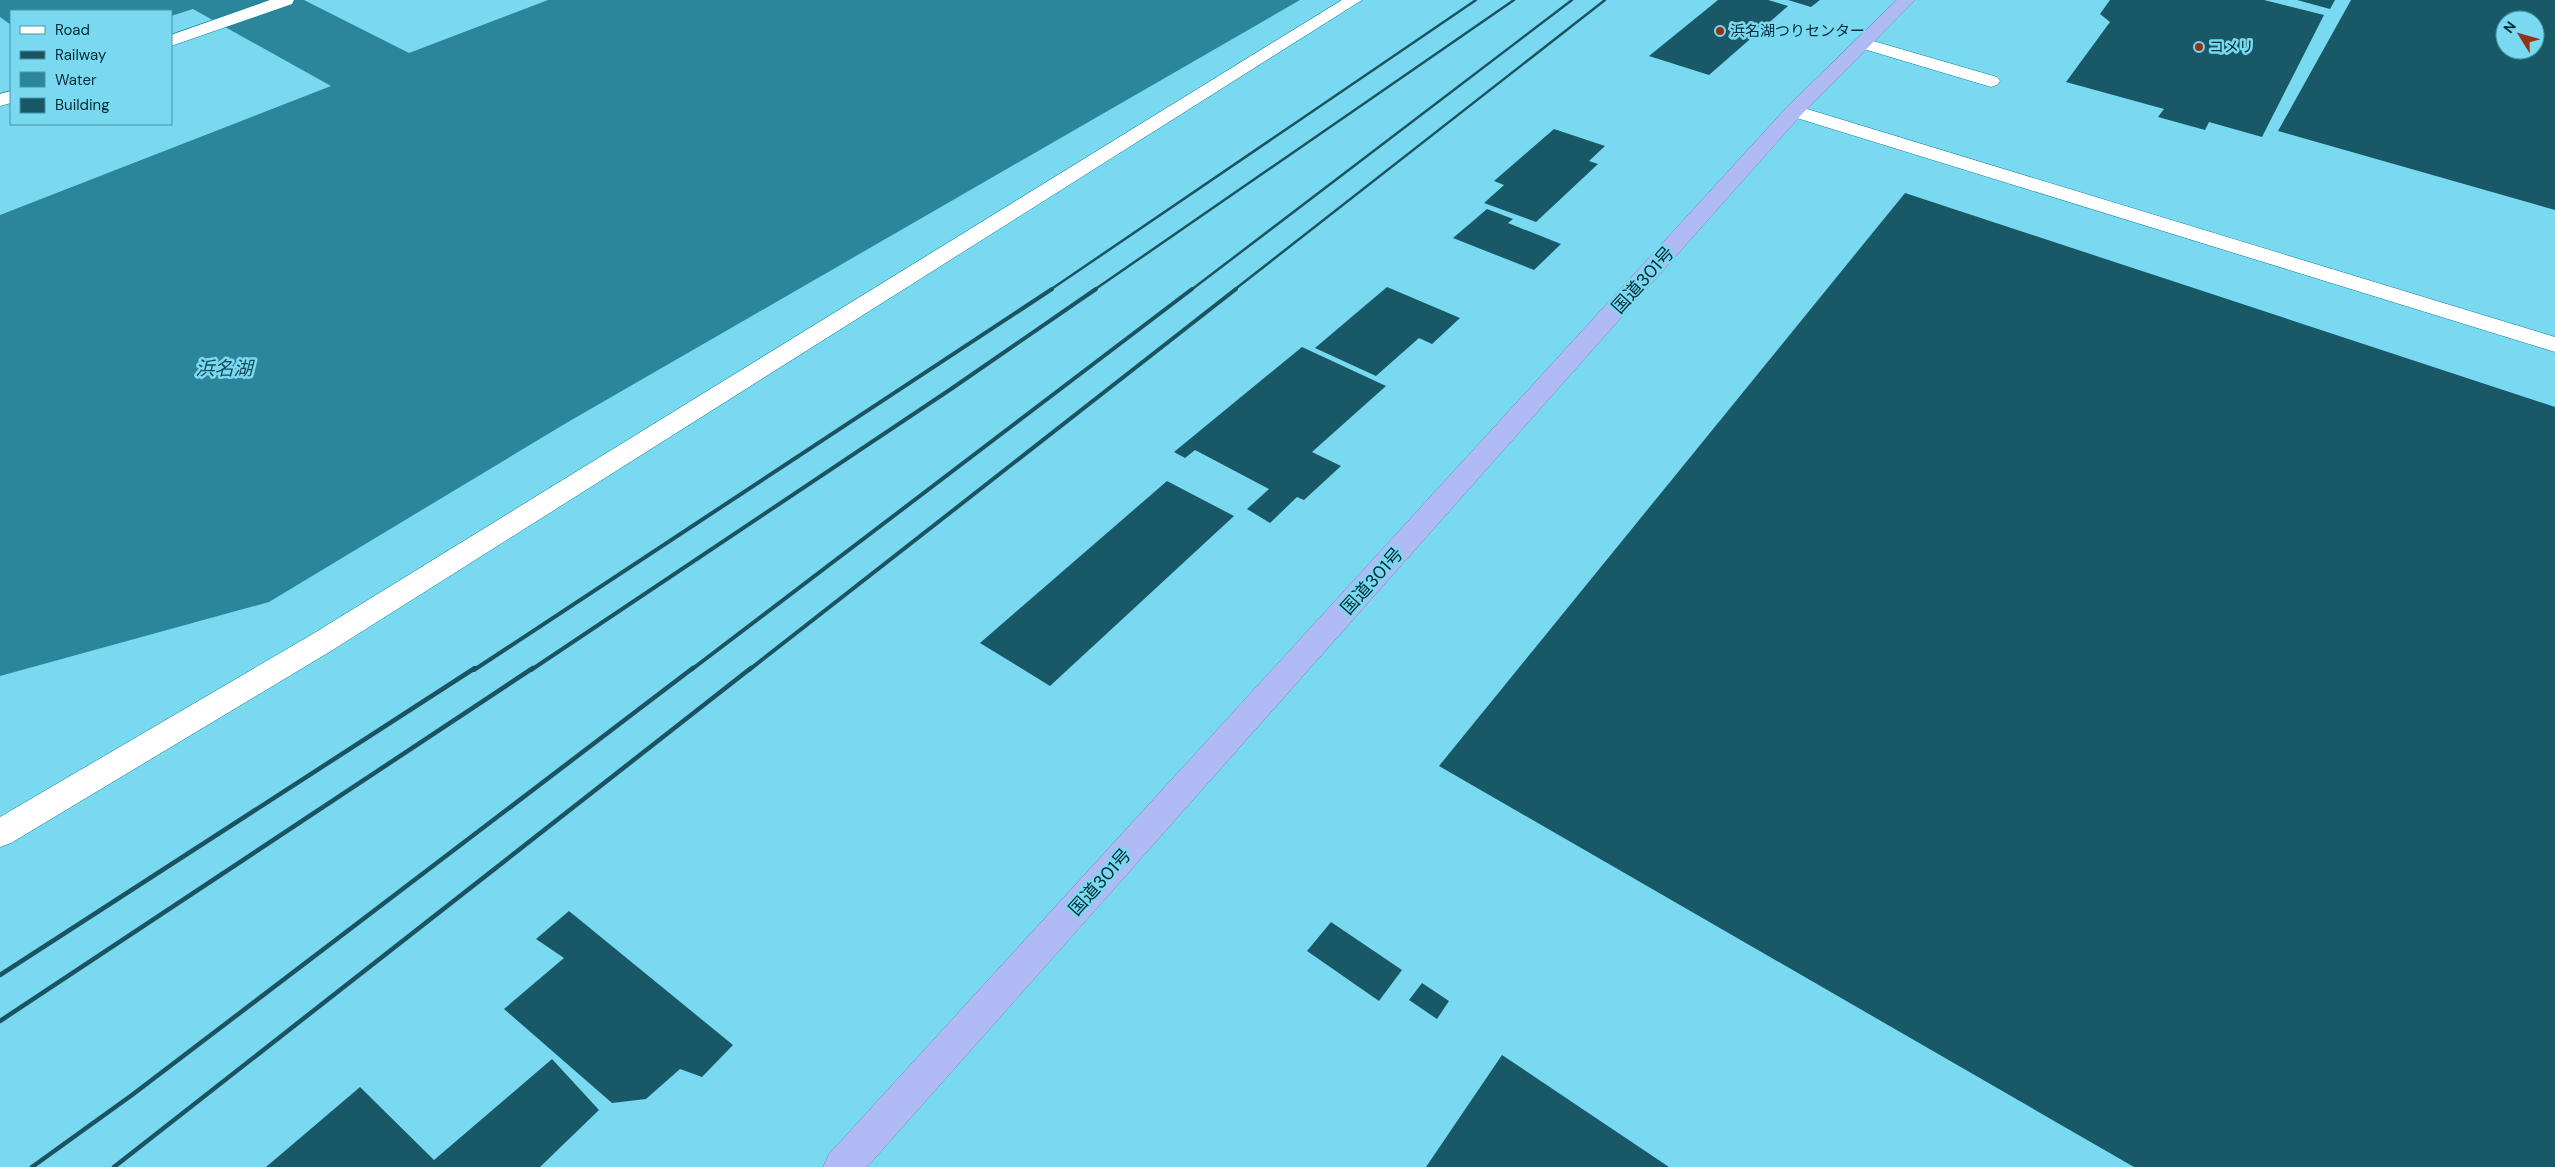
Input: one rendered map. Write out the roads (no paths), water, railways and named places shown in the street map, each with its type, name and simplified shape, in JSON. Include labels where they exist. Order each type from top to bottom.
[{"type":"highway","name":"国道301号","points":[[842,1167],[1794,111],[1907,0]]},
{"type":"street","points":[[172,41],[286,0]]},
{"type":"street","points":[[0,833],[321,643],[1354,0]]},
{"type":"street","points":[[1863,43],[1991,80]]},
{"type":"street","points":[[1794,111],[2555,345]]},
{"type":"water","name":"浜名湖","points":[[0,0],[304,0],[409,53],[548,0],[1300,0],[568,422],[269,602],[0,676],[0,215],[331,86],[193,9],[172,16],[172,10],[10,10],[10,24],[0,17]]},
{"type":"railway","points":[[1050,290],[1476,0]]},
{"type":"railway","points":[[1094,290],[1514,0]]},
{"type":"railway","points":[[1191,290],[1572,0]]},
{"type":"railway","points":[[1234,290],[1605,0]]},
{"type":"railway","points":[[474,670],[1052,289]]},
{"type":"railway","points":[[531,670],[951,389],[1096,289]]},
{"type":"railway","points":[[691,670],[1192,289]]},
{"type":"railway","points":[[749,670],[1236,289]]},
{"type":"railway","points":[[0,975],[475,668]]},
{"type":"railway","points":[[0,1021],[533,668]]},
{"type":"railway","points":[[32,1167],[132,1095],[693,668]]},
{"type":"railway","points":[[114,1167],[751,668]]},
{"type":"place","name":"浜名湖つりセンター","points":[[1720,31]]},
{"type":"place","name":"コメリ","points":[[2199,47]]}]
